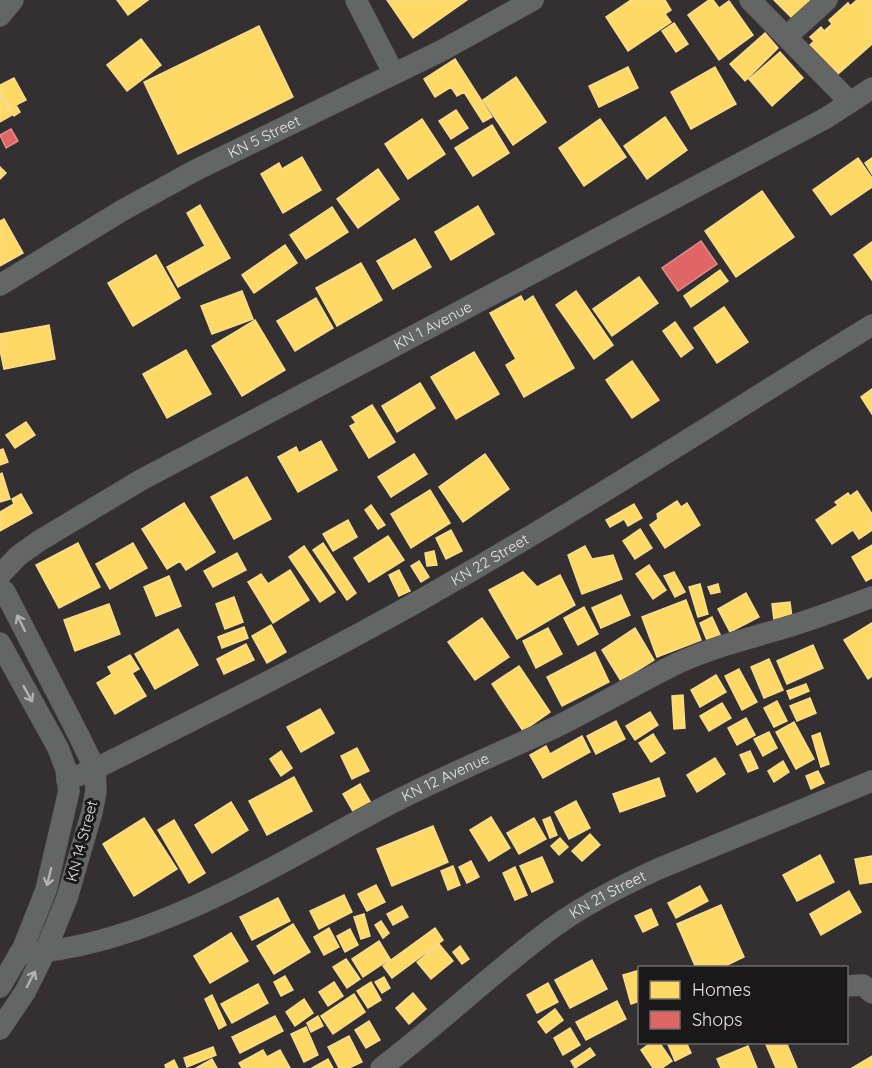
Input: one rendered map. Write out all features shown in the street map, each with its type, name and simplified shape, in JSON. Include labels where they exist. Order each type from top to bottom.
[{"type":"street","points":[[0,16],[13,0]]},
{"type":"street","points":[[356,0],[394,74]]},
{"type":"street","name":"KN 5 Street","points":[[0,285],[123,210],[196,170],[441,51],[533,0]]},
{"type":"street","points":[[750,0],[850,102]]},
{"type":"street","points":[[786,37],[827,0]]},
{"type":"street","name":"KN 1 Avenue","points":[[0,575],[18,556],[39,541],[141,480],[826,118],[872,88]]},
{"type":"street","name":"KN 22 Street","points":[[67,780],[94,769],[272,680],[423,598],[570,512],[872,325]]},
{"type":"street","name":"KN 14 Street","points":[[0,588],[5,592],[79,736],[94,769],[96,791],[67,898],[45,952],[25,992],[0,1029]]},
{"type":"street","name":"KN 12 Avenue","points":[[19,954],[45,952],[120,935],[148,925],[292,860],[402,798],[560,725],[678,663],[728,643],[784,628],[872,597]]},
{"type":"street","name":"KN 14 Street","points":[[0,642],[58,748],[66,769],[69,791],[46,890],[19,954],[0,987]]},
{"type":"street","name":"KN 21 Street","points":[[381,1068],[411,1046],[551,929],[605,895],[720,842],[872,781]]},
{"type":"street","points":[[848,986],[863,985],[872,993]]},
{"type":"building: Homes","points":[[117,0],[148,0],[128,15]]},
{"type":"building: Homes","points":[[387,0],[467,0],[413,38]]},
{"type":"building: Homes","points":[[631,0],[665,0],[671,10],[665,14],[671,22],[628,51],[606,17]]},
{"type":"building: Homes","points":[[709,0],[713,0],[719,8],[729,1],[753,35],[719,60],[688,15]]},
{"type":"building: Homes","points":[[774,0],[814,0],[794,20]]},
{"type":"building: Homes","points":[[857,0],[872,0],[872,44],[838,74],[834,70],[831,73],[808,47],[814,41],[810,37],[821,27],[824,31],[832,24],[829,20],[848,3],[850,6]]},
{"type":"building: Homes","points":[[674,23],[688,44],[676,52],[662,31]]},
{"type":"building: Homes","points":[[259,26],[293,97],[178,154],[144,82]]},
{"type":"building: Homes","points":[[765,33],[778,48],[745,81],[730,64]]},
{"type":"building: Homes","points":[[141,39],[161,65],[127,91],[107,65]]},
{"type":"building: Homes","points":[[780,52],[803,78],[772,106],[749,79]]},
{"type":"building: Homes","points":[[455,59],[492,117],[483,122],[464,92],[457,96],[451,87],[435,97],[424,79]]},
{"type":"building: Homes","points":[[628,67],[638,88],[599,107],[589,86]]},
{"type":"building: Homes","points":[[715,67],[736,104],[691,129],[671,92]]},
{"type":"building: Homes","points":[[516,77],[546,122],[513,145],[483,100]]},
{"type":"building: Homes","points":[[14,78],[26,100],[16,105],[20,112],[14,116],[0,91],[0,85]]},
{"type":"building: Homes","points":[[0,94],[12,115],[0,122]]},
{"type":"building: Homes","points":[[456,110],[468,128],[451,139],[439,121]]},
{"type":"building: Homes","points":[[665,117],[687,150],[647,179],[624,146]]},
{"type":"building: Homes","points":[[422,119],[445,154],[408,179],[385,144]]},
{"type":"building: Homes","points":[[600,119],[626,157],[584,186],[559,148]]},
{"type":"building: Homes","points":[[492,125],[509,153],[473,176],[455,148]]},
{"type":"building: Homes","points":[[302,157],[321,190],[283,213],[261,174],[279,163],[282,169]]},
{"type":"building: Homes","points":[[858,158],[872,178],[872,187],[831,215],[813,190]]},
{"type":"building: Homes","points":[[872,158],[872,174],[865,163]]},
{"type":"building: Homes","points":[[0,167],[6,173],[0,179]]},
{"type":"building: Homes","points":[[378,169],[399,199],[358,228],[337,199]]},
{"type":"building: Homes","points":[[762,191],[794,237],[736,277],[705,231]]},
{"type":"building: Homes","points":[[200,205],[230,258],[178,287],[167,267],[205,246],[187,213]]},
{"type":"building: Homes","points":[[478,206],[494,234],[451,260],[435,232]]},
{"type":"building: Homes","points":[[332,207],[348,232],[306,259],[290,235]]},
{"type":"building: Homes","points":[[4,219],[23,253],[0,266],[0,221]]},
{"type":"building: Homes","points":[[415,239],[431,267],[393,289],[377,261]]},
{"type":"building: Homes","points":[[872,242],[872,280],[854,255]]},
{"type":"building: Homes","points":[[285,245],[297,263],[254,293],[242,275]]},
{"type":"building: Homes","points":[[156,255],[180,298],[133,326],[108,283]]},
{"type":"building: Homes","points":[[361,263],[382,300],[337,326],[316,288]]},
{"type":"building: Homes","points":[[720,270],[728,281],[691,307],[684,296]]},
{"type":"building: Homes","points":[[639,277],[658,303],[612,336],[593,309]]},
{"type":"building: Homes","points":[[242,291],[253,319],[212,334],[201,306]]},
{"type":"building: Homes","points":[[576,291],[613,345],[594,359],[556,305]]},
{"type":"building: Homes","points":[[521,296],[524,302],[533,296],[574,368],[524,397],[506,365],[516,359],[490,313]]},
{"type":"building: Homes","points":[[316,298],[333,328],[295,351],[277,321]]},
{"type":"building: Homes","points":[[724,307],[748,342],[717,363],[694,328]]},
{"type":"building: Homes","points":[[255,320],[285,370],[242,396],[212,346]]},
{"type":"building: Homes","points":[[675,322],[693,348],[681,357],[663,331]]},
{"type":"building: Homes","points":[[49,325],[55,359],[4,369],[0,350],[0,334]]},
{"type":"building: Homes","points":[[186,350],[211,394],[167,418],[143,374]]},
{"type":"building: Homes","points":[[474,352],[499,394],[456,419],[431,377]]},
{"type":"building: Homes","points":[[632,361],[659,400],[632,418],[606,380]]},
{"type":"building: Homes","points":[[420,383],[435,408],[397,432],[382,406]]},
{"type":"building: Homes","points":[[872,389],[872,414],[861,397]]},
{"type":"building: Homes","points":[[372,405],[395,442],[369,458],[350,426],[356,423],[352,417]]},
{"type":"building: Homes","points":[[26,422],[35,435],[15,448],[6,435]]},
{"type":"building: Homes","points":[[321,441],[337,470],[298,492],[278,457],[296,447],[299,453]]},
{"type":"building: Homes","points":[[3,449],[8,462],[0,465],[0,450]]},
{"type":"building: Homes","points":[[414,454],[427,474],[391,497],[378,477]]},
{"type":"building: Homes","points":[[485,454],[509,489],[463,522],[439,487]]},
{"type":"building: Homes","points":[[2,473],[10,499],[0,502],[0,474]]},
{"type":"building: Homes","points":[[247,477],[271,519],[234,539],[211,497]]},
{"type":"building: Homes","points":[[430,490],[450,523],[411,548],[391,514]]},
{"type":"building: Homes","points":[[857,491],[872,514],[872,530],[859,539],[853,530],[832,544],[816,520],[838,505],[835,502],[848,493],[850,496]]},
{"type":"building: Homes","points":[[21,494],[32,513],[0,531],[0,512],[14,504],[12,499]]},
{"type":"building: Homes","points":[[677,501],[681,507],[687,503],[700,525],[665,548],[650,525],[658,519],[657,514]]},
{"type":"building: Homes","points":[[184,503],[215,552],[186,570],[180,561],[167,569],[142,529]]},
{"type":"building: Homes","points":[[634,504],[642,518],[628,526],[624,519],[610,527],[606,520]]},
{"type":"building: Homes","points":[[371,505],[385,525],[378,529],[365,510]]},
{"type":"building: Homes","points":[[348,520],[357,537],[333,551],[323,534]]},
{"type":"building: Homes","points":[[640,529],[652,548],[635,559],[623,541]]},
{"type":"building: Homes","points":[[451,530],[462,551],[446,559],[436,538]]},
{"type":"building: Homes","points":[[388,536],[404,560],[369,582],[354,558]]},
{"type":"building: Homes","points":[[78,543],[100,587],[59,608],[36,565]]},
{"type":"building: Homes","points":[[133,543],[147,568],[110,589],[96,564]]},
{"type":"building: Homes","points":[[323,543],[356,593],[347,600],[313,550]]},
{"type":"building: Homes","points":[[872,545],[872,578],[866,581],[852,557]]},
{"type":"building: Homes","points":[[304,546],[335,592],[320,602],[289,557]]},
{"type":"building: Homes","points":[[585,546],[592,559],[613,555],[622,579],[582,594],[568,555]]},
{"type":"building: Homes","points":[[434,551],[437,565],[427,566],[425,553]]},
{"type":"building: Homes","points":[[237,553],[246,570],[213,587],[204,571]]},
{"type":"building: Homes","points":[[419,561],[429,577],[421,582],[411,566]]},
{"type":"building: Homes","points":[[649,565],[666,590],[653,599],[636,574]]},
{"type":"building: Homes","points":[[290,570],[309,600],[273,623],[248,582],[261,574],[268,584]]},
{"type":"building: Homes","points":[[399,570],[410,591],[399,596],[389,575]]},
{"type":"building: Homes","points":[[523,572],[537,587],[560,575],[575,605],[517,639],[489,590]]},
{"type":"building: Homes","points":[[674,572],[685,592],[675,597],[664,576]]},
{"type":"building: Homes","points":[[169,576],[181,606],[156,616],[144,587]]},
{"type":"building: Homes","points":[[700,584],[708,614],[698,617],[689,587]]},
{"type":"building: Homes","points":[[718,584],[720,592],[711,594],[708,587]]},
{"type":"building: Homes","points":[[746,593],[759,617],[730,632],[718,609]]},
{"type":"building: Homes","points":[[621,595],[630,615],[601,628],[592,608]]},
{"type":"building: Homes","points":[[234,597],[243,622],[225,629],[216,604]]},
{"type":"building: Homes","points":[[686,600],[701,640],[657,657],[642,617]]},
{"type":"building: Homes","points":[[790,602],[792,618],[774,620],[772,604]]},
{"type":"building: Homes","points":[[109,604],[120,634],[75,651],[64,620]]},
{"type":"building: Homes","points":[[584,607],[598,634],[578,645],[564,618]]},
{"type":"building: Homes","points":[[712,617],[722,639],[709,645],[700,623]]},
{"type":"building: Homes","points":[[482,618],[509,657],[475,680],[448,642]]},
{"type":"building: Homes","points":[[872,623],[872,676],[868,679],[844,640]]},
{"type":"building: Homes","points":[[271,625],[286,652],[267,663],[252,636]]},
{"type":"building: Homes","points":[[244,627],[248,638],[222,648],[218,637]]},
{"type":"building: Homes","points":[[548,628],[562,654],[536,668],[523,641]]},
{"type":"building: Homes","points":[[635,628],[654,660],[621,681],[602,650]]},
{"type":"building: Homes","points":[[178,629],[198,665],[155,689],[135,654]]},
{"type":"building: Homes","points":[[246,644],[254,660],[224,674],[217,659]]},
{"type":"building: Homes","points":[[813,645],[823,668],[787,684],[777,661]]},
{"type":"building: Homes","points":[[595,652],[609,682],[562,706],[547,677]]},
{"type":"building: Homes","points":[[130,655],[139,669],[132,673],[146,696],[115,714],[97,683],[112,674],[108,667]]},
{"type":"building: Homes","points":[[769,659],[783,690],[764,698],[751,667]]},
{"type":"building: Homes","points":[[519,666],[550,712],[523,731],[492,684]]},
{"type":"building: Homes","points":[[739,669],[757,702],[742,710],[725,676]]},
{"type":"building: Homes","points":[[716,675],[726,692],[700,707],[691,690]]},
{"type":"building: Homes","points":[[806,684],[809,691],[790,699],[787,691]]},
{"type":"building: Homes","points":[[683,695],[685,728],[674,729],[672,696]]},
{"type":"building: Homes","points":[[810,698],[816,713],[797,721],[790,706]]},
{"type":"building: Homes","points":[[777,701],[787,721],[774,727],[764,708]]},
{"type":"building: Homes","points":[[722,703],[731,718],[709,731],[700,716]]},
{"type":"building: Homes","points":[[320,709],[334,733],[301,752],[287,727]]},
{"type":"building: Homes","points":[[650,712],[658,725],[635,740],[626,726]]},
{"type":"building: Homes","points":[[746,718],[755,735],[737,745],[728,728]]},
{"type":"building: Homes","points":[[616,721],[625,739],[596,754],[587,736]]},
{"type":"building: Homes","points":[[794,722],[814,759],[796,769],[776,732]]},
{"type":"building: Homes","points":[[769,732],[777,748],[763,756],[754,739]]},
{"type":"building: Homes","points":[[820,733],[829,764],[821,767],[812,736]]},
{"type":"building: Homes","points":[[653,734],[665,753],[651,762],[639,743]]},
{"type":"building: Homes","points":[[582,736],[590,752],[543,778],[530,755],[546,746],[550,754]]},
{"type":"building: Homes","points":[[357,748],[369,771],[352,779],[341,756]]},
{"type":"building: Homes","points":[[281,751],[292,768],[281,776],[270,759]]},
{"type":"building: Homes","points":[[750,751],[758,768],[748,772],[740,755]]},
{"type":"building: Homes","points":[[715,758],[725,774],[697,792],[687,775]]},
{"type":"building: Homes","points":[[783,761],[789,772],[774,782],[768,771]]},
{"type":"building: Homes","points":[[818,771],[824,783],[811,789],[806,776]]},
{"type":"building: Homes","points":[[294,777],[312,811],[267,835],[249,801]]},
{"type":"building: Homes","points":[[659,778],[665,796],[620,812],[613,794]]},
{"type":"building: Homes","points":[[360,784],[371,803],[354,813],[343,794]]},
{"type":"building: Homes","points":[[576,801],[590,828],[569,839],[555,812]]},
{"type":"building: Homes","points":[[231,802],[248,830],[212,853],[195,825]]},
{"type":"building: Homes","points":[[491,817],[510,848],[489,861],[470,830]]},
{"type":"building: Homes","points":[[550,817],[557,835],[550,838],[543,820]]},
{"type":"building: Homes","points":[[144,818],[177,869],[134,896],[103,844]]},
{"type":"building: Homes","points":[[534,818],[546,839],[519,854],[507,833]]},
{"type":"building: Homes","points":[[174,820],[205,873],[189,883],[158,830]]},
{"type":"building: Homes","points":[[433,826],[448,862],[392,886],[377,849]]},
{"type":"building: Homes","points":[[590,834],[600,845],[582,861],[572,851]]},
{"type":"building: Homes","points":[[560,838],[568,847],[559,855],[551,846]]},
{"type":"building: Homes","points":[[820,855],[834,882],[797,901],[783,875]]},
{"type":"building: Homes","points":[[872,856],[872,882],[860,884],[855,859]]},
{"type":"building: Homes","points":[[542,857],[553,882],[532,892],[520,866]]},
{"type":"building: Homes","points":[[471,861],[479,877],[467,883],[459,867]]},
{"type":"building: Homes","points":[[453,866],[460,885],[448,890],[441,871]]},
{"type":"building: Homes","points":[[515,867],[527,895],[515,900],[503,873]]},
{"type":"building: Homes","points":[[376,885],[385,902],[367,911],[358,894]]},
{"type":"building: Homes","points":[[700,886],[708,901],[676,918],[668,903]]},
{"type":"building: Homes","points":[[849,891],[861,912],[821,935],[810,914]]},
{"type":"building: Homes","points":[[344,895],[352,912],[319,929],[310,911]]},
{"type":"building: Homes","points":[[278,898],[290,921],[252,940],[240,917]]},
{"type":"building: Homes","points":[[721,905],[744,957],[725,966],[695,966],[677,924]]},
{"type":"building: Homes","points":[[402,906],[408,917],[393,925],[387,914]]},
{"type":"building: Homes","points":[[651,909],[658,925],[643,932],[635,916]]},
{"type":"building: Homes","points":[[364,914],[370,936],[361,939],[354,917]]},
{"type":"building: Homes","points":[[381,921],[389,933],[383,938],[375,925]]},
{"type":"building: Homes","points":[[293,924],[310,952],[274,974],[257,946]]},
{"type":"building: Homes","points":[[329,928],[339,947],[324,955],[314,937]]},
{"type":"building: Homes","points":[[435,928],[443,940],[392,978],[383,966]]},
{"type":"building: Homes","points":[[350,929],[358,945],[345,952],[337,936]]},
{"type":"building: Homes","points":[[231,933],[248,961],[210,983],[194,956]]},
{"type":"building: Homes","points":[[379,941],[390,959],[363,977],[352,959]]},
{"type":"building: Homes","points":[[439,944],[453,961],[431,979],[417,962]]},
{"type":"building: Homes","points":[[460,946],[469,959],[462,964],[453,952]]},
{"type":"building: Homes","points":[[346,959],[360,979],[347,988],[333,967]]},
{"type":"building: Homes","points":[[592,960],[607,989],[570,1008],[555,980]]},
{"type":"building: Homes","points":[[638,971],[638,1002],[631,1004],[623,975]]},
{"type":"building: Homes","points":[[285,976],[293,990],[281,996],[274,982]]},
{"type":"building: Homes","points":[[384,977],[390,988],[382,993],[375,982]]},
{"type":"building: Homes","points":[[334,982],[343,996],[328,1006],[319,992]]},
{"type":"building: Homes","points":[[371,982],[381,1000],[368,1008],[357,991]]},
{"type":"building: Homes","points":[[548,983],[558,1002],[537,1013],[527,995]]},
{"type":"building: Homes","points":[[258,984],[268,1003],[232,1023],[221,1004]]},
{"type":"building: Homes","points":[[413,993],[426,1009],[409,1024],[396,1008]]},
{"type":"building: Homes","points":[[354,994],[365,1012],[333,1034],[321,1016]]},
{"type":"building: Homes","points":[[212,995],[226,1025],[219,1029],[205,999]]},
{"type":"building: Homes","points":[[304,999],[313,1013],[295,1026],[286,1012]]},
{"type":"building: Homes","points":[[617,1001],[626,1019],[586,1040],[576,1022]]},
{"type":"building: Homes","points":[[555,1009],[563,1020],[546,1033],[538,1022]]},
{"type":"building: Homes","points":[[275,1016],[283,1031],[240,1053],[232,1037]]},
{"type":"building: Homes","points":[[318,1016],[323,1026],[311,1032],[307,1023]]},
{"type":"building: Homes","points":[[369,1021],[380,1040],[366,1048],[355,1030]]},
{"type":"building: Homes","points":[[306,1027],[318,1055],[304,1062],[291,1034]]},
{"type":"building: Homes","points":[[570,1028],[580,1045],[563,1055],[554,1038]]},
{"type":"building: Homes","points":[[349,1036],[362,1062],[349,1068],[339,1068],[328,1047]]},
{"type":"building: Homes","points":[[649,1044],[660,1044],[672,1061],[662,1068],[653,1068],[641,1050]]},
{"type":"building: Homes","points":[[668,1044],[687,1044],[691,1053],[675,1061]]},
{"type":"building: Homes","points":[[766,1044],[787,1044],[797,1068],[776,1068]]},
{"type":"building: Homes","points":[[748,1046],[757,1068],[721,1068],[717,1059]]},
{"type":"building: Homes","points":[[213,1047],[216,1055],[187,1067],[184,1058]]},
{"type":"building: Homes","points":[[590,1048],[595,1055],[575,1068],[571,1061]]},
{"type":"building: Homes","points":[[263,1050],[267,1057],[280,1050],[290,1068],[242,1068],[239,1063]]},
{"type":"building: Homes","points":[[872,1056],[872,1068],[852,1068]]},
{"type":"building: Homes","points":[[212,1059],[217,1068],[196,1068]]},
{"type":"building: Homes","points":[[328,1059],[333,1068],[312,1068]]},
{"type":"building: Homes","points":[[174,1060],[178,1068],[166,1068],[165,1065]]},
{"type":"building: Shops","points":[[11,129],[18,141],[6,148],[0,135]]},
{"type":"building: Shops","points":[[701,241],[717,264],[678,291],[662,268]]}]
